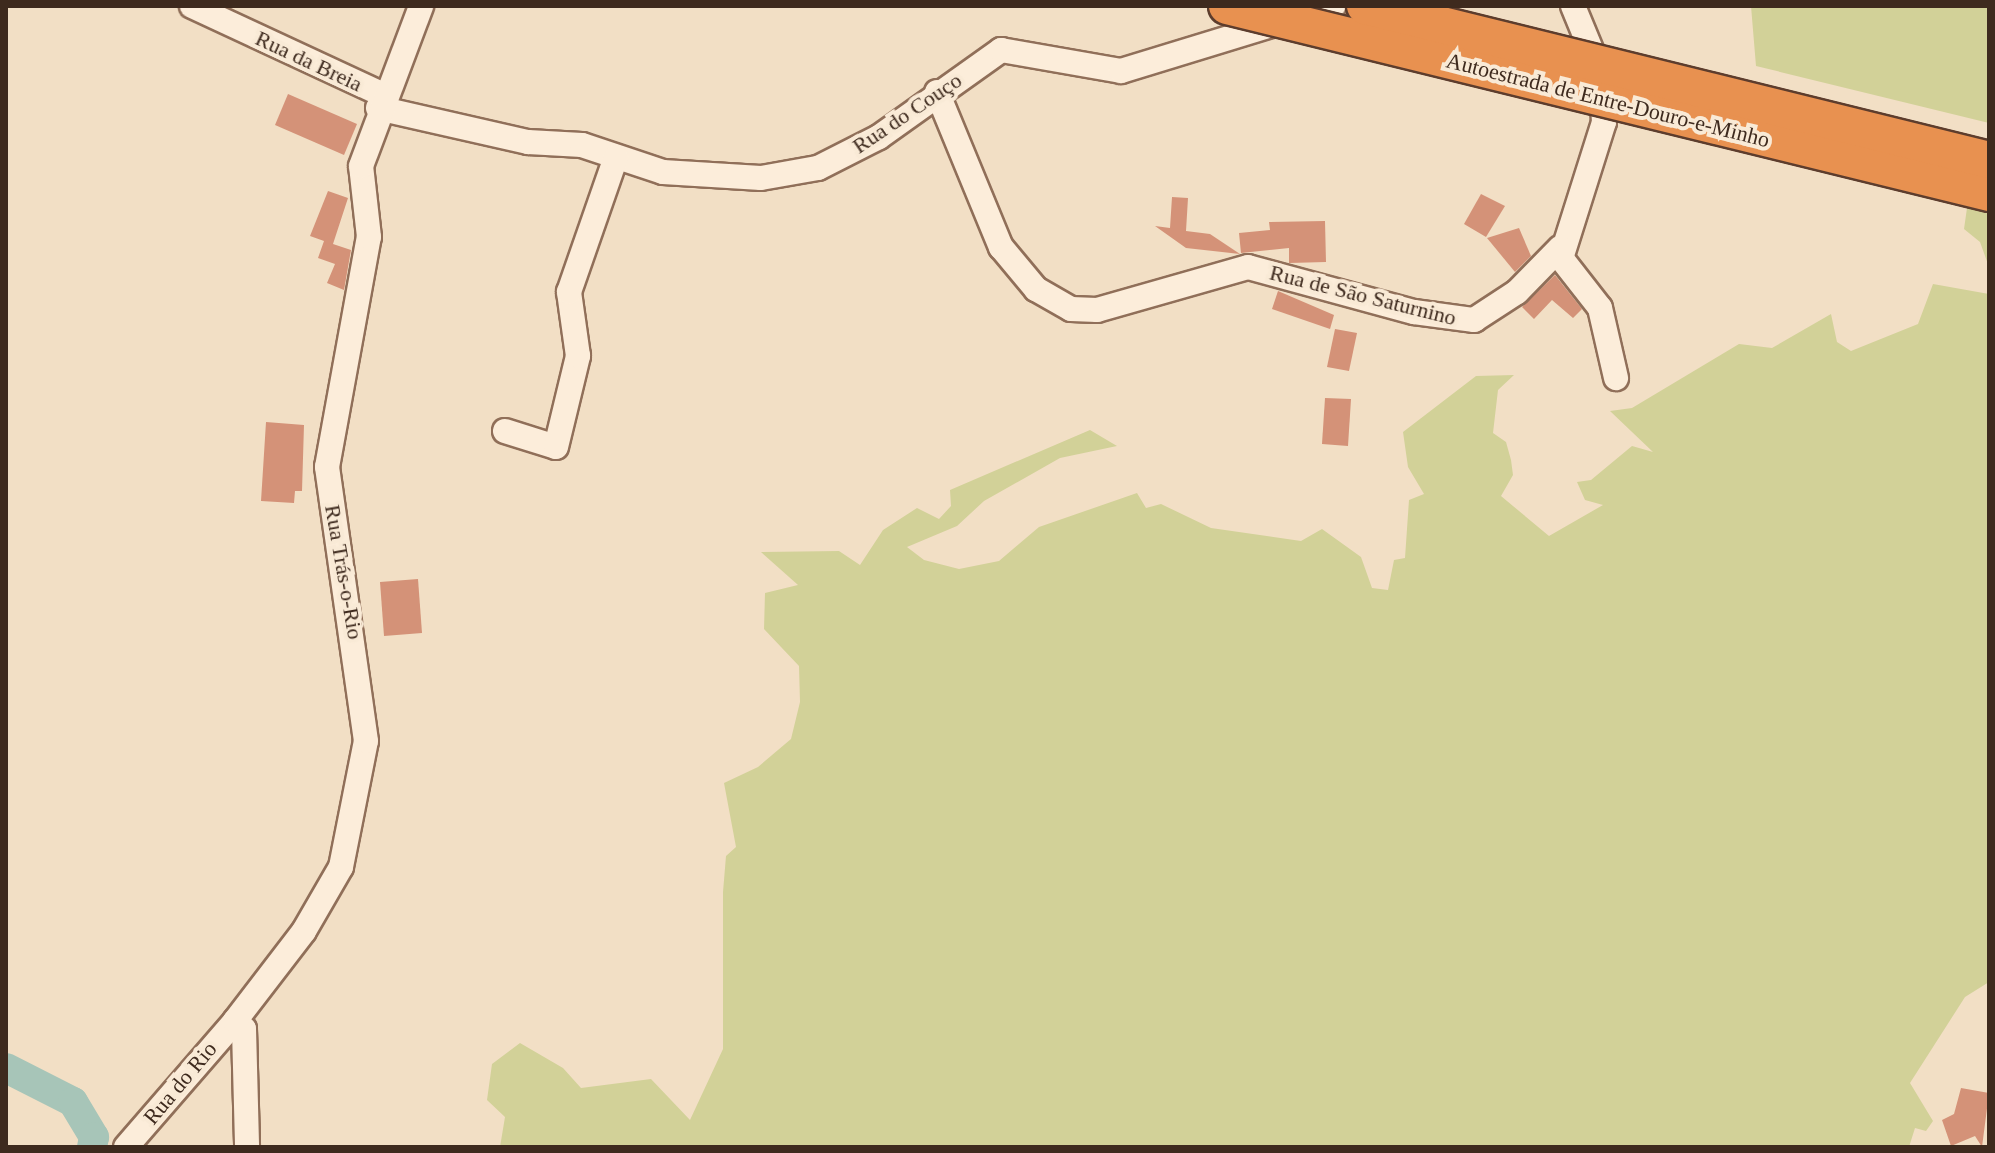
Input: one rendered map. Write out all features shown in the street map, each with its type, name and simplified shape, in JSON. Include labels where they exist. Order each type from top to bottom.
[{"type":"highway","name":"Autoestrada de Entre-Douro-e-Minho","points":[[1227,6],[1989,193]]},
{"type":"highway","name":"Autoestrada de Entre-Douro-e-Minho","points":[[1365,6],[1989,160]]},
{"type":"street","name":"Rua da Breia","points":[[192,6],[381,102]]},
{"type":"street","name":"Rua Trás-o-Rio","points":[[235,1021],[304,931],[341,867],[366,741],[327,467],[369,237],[361,166],[381,102],[421,6]]},
{"type":"street","name":"Rua do Couço","points":[[381,102],[616,157],[663,172],[761,178],[818,168],[879,137],[937,92],[1001,50],[1121,71],[1333,6]]},
{"type":"street","points":[[1573,6],[1601,74],[1604,122],[1560,248],[1600,308],[1616,378]]},
{"type":"street","name":"Rua de São Saturnino","points":[[937,92],[1001,247],[1036,289],[1071,309],[1097,310],[1248,267],[1414,312],[1474,320],[1517,292],[1560,248]]},
{"type":"street","points":[[505,431],[556,447],[578,356],[569,292],[616,157]]},
{"type":"street","points":[[235,1021],[244,1029],[247,1147]]},
{"type":"street","name":"Rua do Rio","points":[[126,1147],[235,1021]]},
{"type":"shaded area","points":[[1751,6],[1989,6],[1989,123],[1756,66]]},
{"type":"shaded area","points":[[1968,201],[1989,208],[1989,267],[1980,242],[1964,229]]},
{"type":"shaded area","points":[[1933,284],[1989,294],[1989,982],[1965,997],[1910,1083],[1933,1121],[1926,1131],[1915,1128],[1909,1147],[500,1147],[505,1117],[487,1100],[492,1064],[520,1043],[563,1068],[581,1088],[651,1079],[690,1120],[723,1049],[723,892],[726,856],[736,847],[724,783],[758,767],[791,739],[800,702],[799,666],[764,629],[765,593],[798,585],[761,552],[839,551],[860,565],[883,530],[917,508],[939,519],[951,506],[950,490],[1090,430],[1117,446],[1060,458],[984,501],[957,526],[907,547],[924,560],[959,569],[999,561],[1039,527],[1137,493],[1146,508],[1161,504],[1211,528],[1301,541],[1322,529],[1361,557],[1372,588],[1388,590],[1394,560],[1405,558],[1409,500],[1424,494],[1408,467],[1403,432],[1476,376],[1514,375],[1498,390],[1493,433],[1506,442],[1513,475],[1501,496],[1549,536],[1603,505],[1585,500],[1577,482],[1591,480],[1632,446],[1653,452],[1610,411],[1632,408],[1739,344],[1772,348],[1831,314],[1837,342],[1851,351],[1918,324]]},
{"type":"building","points":[[288,94],[357,124],[344,155],[275,125]]},
{"type":"building","points":[[328,191],[348,198],[333,244],[351,250],[344,290],[327,283],[335,264],[318,258],[324,241],[310,236]]},
{"type":"building","points":[[1481,194],[1505,206],[1486,237],[1464,224]]},
{"type":"building","points":[[1172,197],[1188,198],[1186,231],[1210,234],[1240,254],[1186,248],[1155,226],[1170,228]]},
{"type":"building","points":[[1325,221],[1326,262],[1289,263],[1289,248],[1241,253],[1239,233],[1270,230],[1269,222]]},
{"type":"building","points":[[1519,228],[1531,256],[1515,272],[1487,238]]},
{"type":"building","points":[[1555,275],[1582,309],[1573,318],[1552,300],[1534,319],[1522,307]]},
{"type":"building","points":[[1278,291],[1334,315],[1330,329],[1272,309]]},
{"type":"building","points":[[1335,329],[1357,333],[1349,371],[1327,367]]},
{"type":"building","points":[[1325,398],[1351,399],[1348,446],[1322,444]]},
{"type":"building","points":[[266,422],[304,425],[302,491],[295,491],[294,503],[261,501]]},
{"type":"building","points":[[418,579],[422,633],[384,636],[380,582]]},
{"type":"building","points":[[1961,1088],[1989,1093],[1982,1147],[1975,1136],[1951,1146],[1942,1120],[1954,1114]]},
{"type":"waterway","points":[[6,1068],[73,1102],[94,1137],[92,1147]]}]
